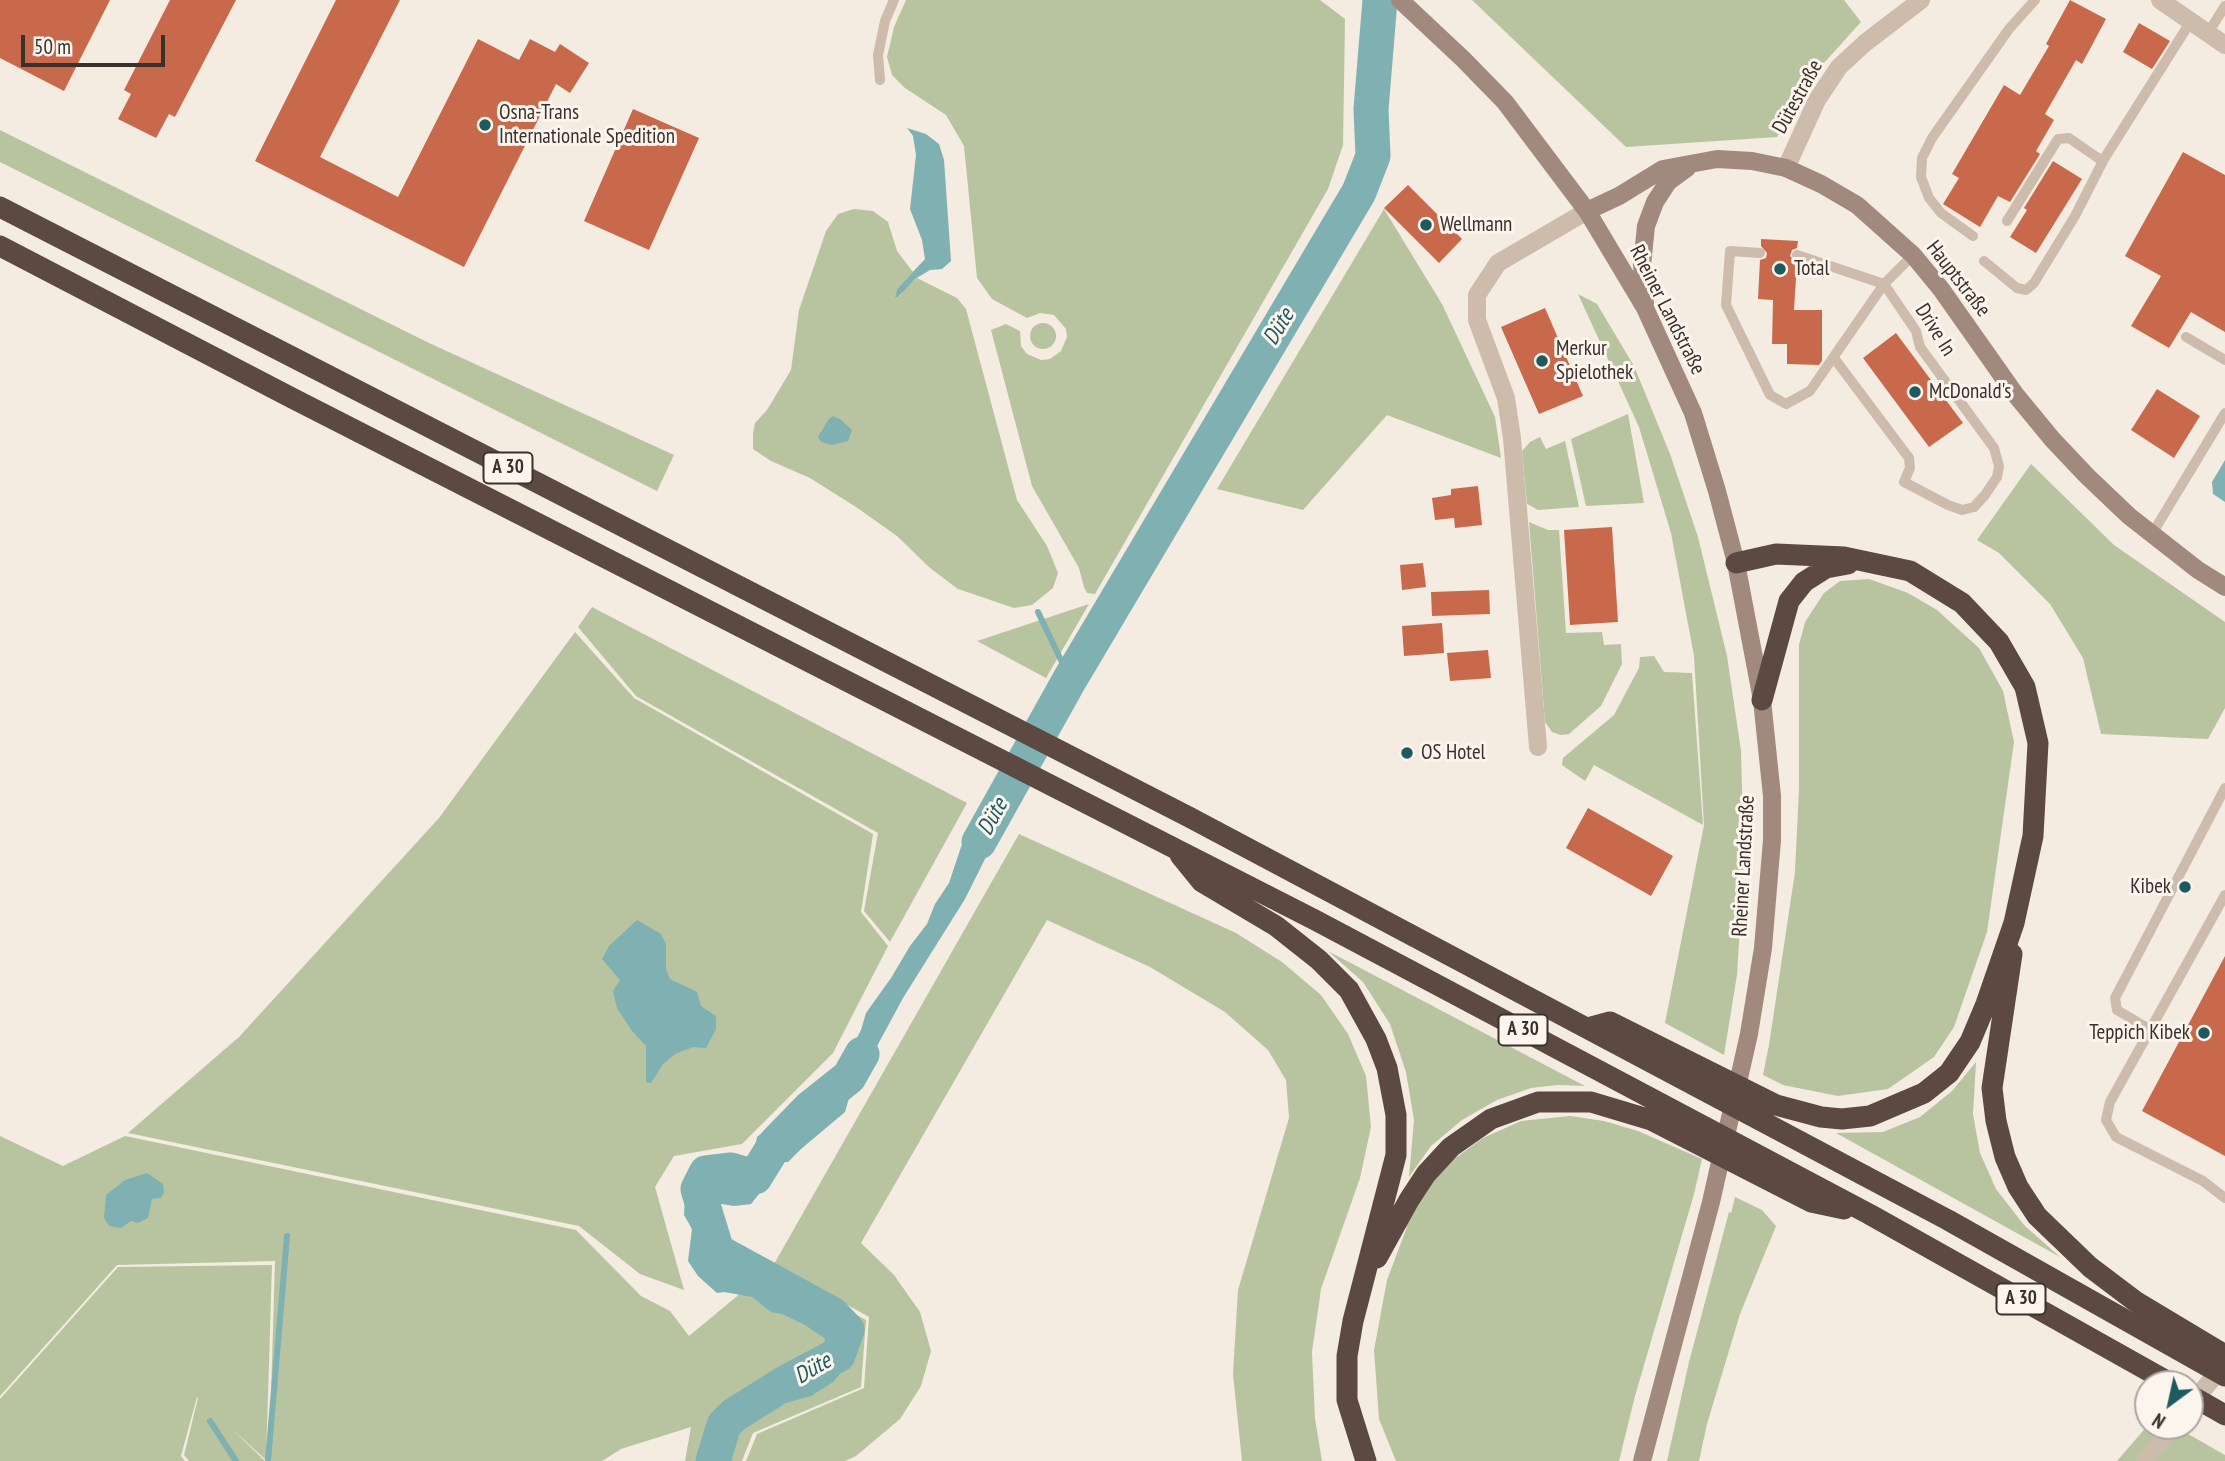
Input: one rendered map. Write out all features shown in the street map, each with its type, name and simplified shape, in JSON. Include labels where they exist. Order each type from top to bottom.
[{"type":"highway","name":"A 30","points":[[0,207],[1065,753],[1948,1220],[2225,1376]]},
{"type":"highway","name":"A 30","points":[[0,246],[1315,920],[1869,1214],[2147,1370]]},
{"type":"highway","points":[[1588,1028],[1610,1022],[1776,1105],[1821,1117],[1842,1119],[1870,1116],[1924,1093],[1949,1073],[1970,1042],[2014,923],[2033,836],[2038,743],[2025,687],[1999,642],[1962,603],[1910,571],[1844,556],[1776,554],[1737,563]]},
{"type":"highway","points":[[1762,700],[1789,601],[1804,582],[1826,568],[1845,564],[1910,571]]},
{"type":"highway","points":[[1175,849],[1202,882],[1276,926],[1320,960],[1349,990],[1377,1039],[1387,1068],[1396,1115],[1396,1154],[1353,1321],[1347,1356],[1347,1400],[1366,1461]]},
{"type":"highway","points":[[2014,923],[2012,964],[1992,1088],[2005,1157],[2018,1187],[2037,1216],[2090,1267],[2135,1301],[2225,1355]]},
{"type":"highway","points":[[1365,1282],[1409,1200],[1426,1174],[1451,1147],[1490,1119],[1538,1102],[1591,1102],[1651,1120],[1811,1202],[1869,1214]]},
{"type":"highway","points":[[2204,1403],[2225,1415]]},
{"type":"street","name":"Dütestraße","points":[[1786,168],[1817,100],[1839,67],[1865,43],[1921,0]]},
{"type":"street","points":[[2160,0],[2225,44]]},
{"type":"street","name":"Rheiner Landstraße","points":[[1401,1],[1504,102],[1587,211],[1645,308],[1693,413],[1737,563],[1762,700],[1772,796],[1772,840],[1763,948],[1749,1034],[1711,1202],[1642,1461]]},
{"type":"street","name":"Hauptstraße","points":[[1587,211],[1619,196],[1663,169],[1717,159],[1752,161],[1786,168],[1857,205],[1913,255],[1941,289],[2015,394],[2087,476],[2152,534],[2198,570],[2225,587]]},
{"type":"street","points":[[1645,308],[1642,265],[1646,226],[1655,202],[1668,182],[1688,167],[1717,159]]},
{"type":"street","points":[[1538,747],[1508,411],[1506,398],[1476,320],[1477,295],[1498,264],[1587,211]]},
{"type":"street","points":[[2204,1389],[2225,1363]]},
{"type":"street","points":[[2149,1456],[2162,1440]]},
{"type":"lane","points":[[880,80],[878,55],[885,21],[894,0]]},
{"type":"lane","points":[[1973,236],[1941,213],[1930,198],[1921,177],[1922,158],[1932,138],[2009,29],[2035,0]]},
{"type":"lane","points":[[2208,33],[2225,6]]},
{"type":"lane","points":[[1984,261],[2017,288],[2026,290],[2034,283],[2075,216],[2104,159],[2191,21]]},
{"type":"lane","points":[[2007,220],[2059,138],[2069,138],[2098,158],[2104,159]]},
{"type":"lane","points":[[1760,253],[1730,251],[1726,305],[1770,395],[1786,404],[1810,391],[1884,284],[1913,255]]},
{"type":"lane","points":[[1797,255],[1884,284]]},
{"type":"lane","name":"Drive In","points":[[1834,358],[1909,458],[1910,468],[1904,482],[1962,510],[1974,507],[1986,495],[1997,477],[1999,466],[1994,448],[1920,347],[1916,331],[1884,284]]},
{"type":"lane","points":[[2186,337],[2225,359]]},
{"type":"lane","points":[[2152,534],[2225,413]]},
{"type":"lane","points":[[2151,1030],[2117,1010],[2115,998],[2225,788]]},
{"type":"lane","points":[[2214,809],[2225,815]]},
{"type":"lane","points":[[2225,895],[2110,1102],[2106,1120],[2116,1137],[2203,1181],[2225,1198]]},
{"type":"green space","points":[[906,0],[1320,0],[1345,19],[1343,145],[1328,189],[1095,594],[1087,593],[1079,568],[1032,486],[991,330],[1006,324],[1020,331],[1021,346],[1027,354],[1041,360],[1050,359],[1061,351],[1067,337],[1066,329],[1054,315],[1040,313],[1027,318],[992,299],[977,278],[964,146],[946,115],[905,88],[892,75],[887,57],[894,27]]},
{"type":"green space","points":[[1472,0],[1844,0],[1861,22],[1814,74],[1777,137],[1626,147]]},
{"type":"green space","points":[[0,130],[427,342],[674,455],[657,491],[0,162]]},
{"type":"green space","points":[[854,209],[873,211],[888,222],[897,251],[913,272],[898,288],[899,297],[917,278],[957,298],[966,309],[1017,500],[1047,546],[1058,573],[1053,588],[1032,605],[1014,608],[958,589],[930,568],[897,536],[856,507],[810,478],[771,461],[753,449],[755,423],[767,410],[791,370],[799,310],[826,231],[838,214]]},
{"type":"green space","points":[[1384,209],[1442,304],[1495,417],[1501,458],[1387,415],[1303,510],[1217,489]]},
{"type":"green space","points":[[1578,294],[1597,304],[1634,366],[1670,454],[1698,537],[1727,656],[1741,751],[1744,862],[1737,975],[1724,1055],[1665,1023],[1704,825],[1694,656],[1671,533],[1639,427]]},
{"type":"green space","points":[[1043,323],[1052,327],[1056,336],[1052,345],[1043,349],[1034,345],[1030,336],[1034,327]]},
{"type":"green space","points":[[1628,414],[1644,503],[1586,506],[1571,439]]},
{"type":"green space","points":[[1540,437],[1546,449],[1565,441],[1579,507],[1538,510],[1527,504],[1522,451],[1530,442]]},
{"type":"green space","points":[[2031,464],[2114,545],[2225,622],[2225,708],[2208,739],[2101,734],[2083,658],[2050,604],[1999,553],[1977,540]]},
{"type":"green space","points":[[1529,522],[1548,530],[1559,530],[1566,633],[1602,632],[1604,645],[1621,644],[1622,664],[1601,706],[1569,734],[1552,732],[1545,722]]},
{"type":"green space","points":[[1869,579],[1908,593],[1937,610],[1979,648],[2003,691],[2014,742],[1987,932],[1954,1027],[1934,1057],[1888,1089],[1838,1096],[1783,1085],[1763,1075],[1795,872],[1799,788],[1799,645],[1805,622],[1824,593],[1840,581]]},
{"type":"green space","points":[[1089,604],[1046,678],[977,641]]},
{"type":"green space","points":[[592,607],[967,803],[890,942],[864,911],[878,833],[636,696],[578,627]]},
{"type":"green space","points":[[575,632],[634,698],[873,834],[861,912],[888,946],[833,1053],[742,1144],[674,1156],[655,1187],[684,1290],[640,1274],[579,1226],[128,1133],[239,1037],[439,818]]},
{"type":"green space","points":[[1654,656],[1664,672],[1692,673],[1703,825],[1594,765],[1585,781],[1562,765],[1563,758],[1614,715],[1639,668],[1640,657]]},
{"type":"green space","points":[[1019,834],[1236,933],[1282,962],[1321,995],[1348,1034],[1366,1076],[1371,1127],[1360,1178],[1321,1289],[1312,1352],[1315,1419],[1322,1461],[1242,1461],[1233,1374],[1238,1290],[1289,1118],[1286,1080],[1268,1050],[1225,1012],[1150,967],[1047,920],[861,1243],[894,1275],[920,1312],[931,1351],[921,1386],[900,1419],[856,1456],[845,1461],[746,1461],[757,1434],[864,1388],[869,1317],[774,1264]]},
{"type":"green space","points":[[1328,951],[1585,1086],[1531,1088],[1497,1100],[1462,1120],[1431,1146],[1409,1177],[1414,1120],[1406,1072],[1390,1024],[1363,982]]},
{"type":"green space","points":[[1976,1062],[1973,1114],[1980,1153],[1996,1189],[2024,1225],[2060,1257],[1836,1133],[1883,1132],[1920,1117],[1952,1091]]},
{"type":"green space","points":[[1570,1116],[1604,1121],[1638,1131],[1702,1159],[1619,1461],[1396,1461],[1379,1419],[1374,1350],[1387,1280],[1407,1227],[1403,1219],[1446,1165],[1483,1138],[1521,1121]]},
{"type":"green space","points":[[0,1136],[63,1166],[125,1136],[576,1230],[641,1296],[670,1311],[689,1336],[771,1268],[866,1320],[861,1387],[753,1433],[742,1461],[685,1461],[691,1427],[621,1449],[602,1461],[269,1461],[275,1261],[117,1265],[0,1396]]},
{"type":"green space","points":[[1735,1197],[1762,1210],[1776,1226],[1740,1314],[1707,1424],[1699,1461],[1667,1461],[1689,1362]]},
{"type":"green space","points":[[272,1265],[266,1460],[231,1428],[265,1461],[189,1461],[184,1455],[197,1397],[181,1456],[185,1461],[0,1461],[0,1399],[118,1267]]},
{"type":"green space","points":[[2135,1440],[2199,1440],[2225,1455],[2225,1461],[2117,1461]]},
{"type":"water","points":[[907,128],[926,134],[939,144],[944,160],[951,261],[942,269],[930,270],[915,279],[895,297],[898,288],[925,259],[922,240],[910,209],[916,155],[913,136]]},
{"type":"water","points":[[833,416],[852,430],[848,441],[832,445],[821,442],[818,437]]},
{"type":"water","points":[[2225,460],[2225,502],[2213,494],[2212,482]]},
{"type":"water","points":[[995,798],[1017,808],[998,833],[965,899],[903,998],[849,1098],[845,1112],[788,1162],[781,1162],[751,1204],[734,1206],[709,1202],[704,1209],[716,1241],[740,1271],[817,1313],[851,1340],[850,1362],[833,1382],[811,1396],[772,1407],[750,1409],[745,1420],[728,1438],[717,1461],[699,1461],[725,1412],[746,1393],[767,1390],[811,1376],[835,1354],[827,1340],[805,1325],[771,1312],[752,1297],[717,1293],[698,1276],[688,1261],[692,1229],[684,1215],[685,1193],[700,1179],[711,1177],[738,1183],[756,1165],[754,1153],[757,1137],[769,1127],[797,1127],[831,1094],[844,1070],[866,1013],[927,924],[935,904],[949,883],[961,847]]},
{"type":"water","points":[[637,920],[661,934],[666,944],[666,969],[670,979],[697,992],[701,1006],[716,1016],[716,1029],[706,1048],[693,1047],[675,1054],[663,1064],[651,1083],[646,1082],[646,1046],[617,1008],[613,991],[620,980],[602,959],[609,946]]},
{"type":"water","points":[[147,1173],[163,1184],[164,1193],[161,1198],[152,1199],[148,1218],[138,1223],[131,1221],[121,1228],[109,1226],[104,1218],[106,1195],[125,1180]]},
{"type":"building","points":[[0,0],[110,0],[64,91],[0,58]]},
{"type":"building","points":[[170,0],[236,0],[175,117],[169,114],[156,138],[118,119],[131,94],[124,90]]},
{"type":"building","name":"Osna-Trans Internationale Spedition","points":[[336,0],[400,0],[320,157],[398,197],[478,39],[519,60],[530,39],[555,52],[560,44],[589,63],[570,93],[556,84],[464,267],[255,161]]},
{"type":"building","points":[[2070,0],[2106,19],[2082,64],[2076,60],[2045,114],[2054,120],[2036,151],[2040,154],[2010,202],[1998,196],[1980,227],[1943,204],[1959,178],[1952,174],[2004,85],[2020,95],[2049,46],[2046,44]]},
{"type":"building","points":[[2139,23],[2170,41],[2152,69],[2123,52]]},
{"type":"building","points":[[633,109],[699,138],[649,250],[584,221]]},
{"type":"building","points":[[2183,152],[2225,175],[2225,332],[2191,312],[2169,348],[2131,326],[2161,276],[2125,256]]},
{"type":"building","points":[[2053,161],[2082,179],[2036,253],[2010,237]]},
{"type":"building","points":[[1408,185],[1462,239],[1439,263],[1384,208]]},
{"type":"building","points":[[1761,239],[1798,241],[1797,248],[1792,250],[1790,256],[1797,263],[1794,310],[1822,310],[1822,361],[1819,365],[1787,364],[1787,344],[1772,344],[1773,300],[1758,299],[1760,260],[1766,258],[1767,253],[1761,246]]},
{"type":"building","name":"Merkur Spielothek","points":[[1545,308],[1583,396],[1539,414],[1501,327]]},
{"type":"building","points":[[1896,333],[1963,423],[1929,447],[1863,358]]},
{"type":"building","points":[[2157,389],[2200,416],[2174,458],[2131,430]]},
{"type":"building","points":[[1478,486],[1482,525],[1455,528],[1454,518],[1435,520],[1432,498],[1451,495],[1451,489]]},
{"type":"building","points":[[1612,527],[1618,622],[1570,625],[1564,530]]},
{"type":"building","points":[[1423,563],[1426,587],[1402,590],[1400,565]]},
{"type":"building","points":[[1489,590],[1490,614],[1432,616],[1431,592]]},
{"type":"building","points":[[1442,623],[1444,653],[1404,656],[1402,626]]},
{"type":"building","points":[[1488,650],[1491,678],[1450,681],[1447,653]]},
{"type":"building","points":[[1588,808],[1673,856],[1651,896],[1566,848]]},
{"type":"building","name":"Teppich Kibek","points":[[2225,956],[2225,1156],[2142,1111]]},
{"type":"waterway","name":"Düte","points":[[979,842],[1070,679],[1359,192],[1373,156],[1371,109],[1380,0]]},
{"type":"waterway","points":[[1038,612],[1070,679]]},
{"type":"waterway","name":"Düte","points":[[713,1461],[724,1425],[734,1415],[785,1383],[838,1355],[847,1330],[832,1314],[717,1251],[698,1189],[706,1173],[731,1170],[755,1177],[776,1143],[810,1108],[849,1077],[862,1054]]},
{"type":"waterway","points":[[268,1461],[287,1236]]},
{"type":"waterway","points":[[210,1421],[236,1461]]},
{"type":"place","name":"Osna-Trans Internationale Spedition","points":[[485,125]]},
{"type":"place","name":"Wellmann","points":[[1426,225]]},
{"type":"place","name":"Total","points":[[1780,269]]},
{"type":"place","name":"Merkur Spielothek","points":[[1542,361]]},
{"type":"place","name":"McDonald's","points":[[1915,392]]},
{"type":"place","name":"OS Hotel","points":[[1407,753]]},
{"type":"place","name":"Kibek","points":[[2185,887]]},
{"type":"place","name":"Teppich Kibek","points":[[2204,1033]]}]
